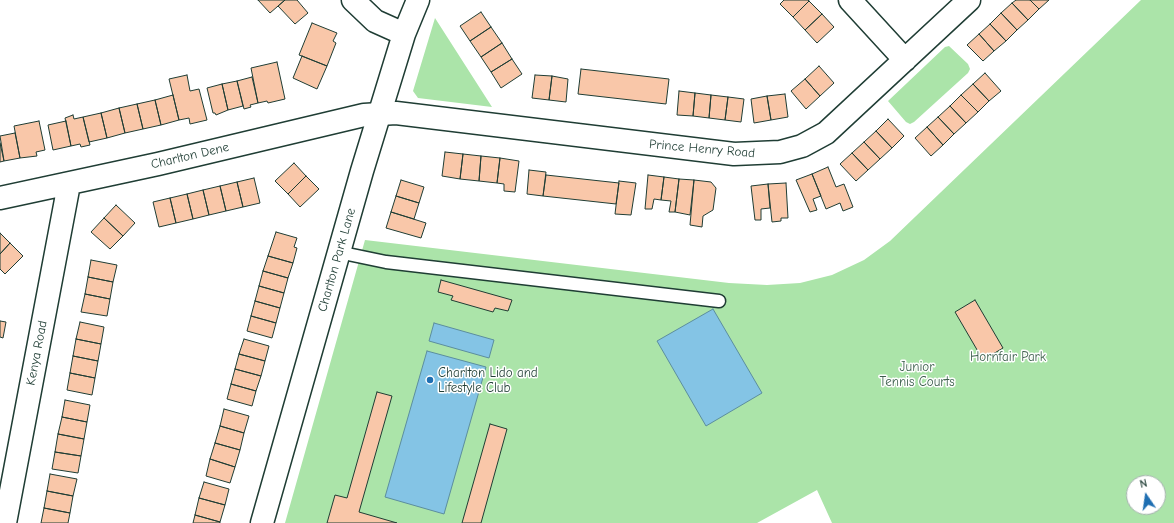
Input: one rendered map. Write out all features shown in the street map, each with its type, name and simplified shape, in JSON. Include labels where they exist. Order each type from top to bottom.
[{"type":"street","points":[[353,0],[374,21],[404,34]]},
{"type":"street","name":"Charlton Park Lane","points":[[262,523],[338,252],[404,34],[418,0]]},
{"type":"street","points":[[850,0],[905,60]]},
{"type":"street","name":"Prince Henry Road","points":[[380,114],[396,113],[734,154],[780,152],[802,146],[826,133],[969,0]]},
{"type":"street","name":"Charlton Dene","points":[[0,198],[69,184],[364,115],[380,114]]},
{"type":"street","name":"Kenya Road","points":[[5,523],[69,184]]},
{"type":"lane","points":[[338,252],[386,262],[719,301]]},
{"type":"green space","name":"Hornfair Park","points":[[1141,0],[1174,0],[1174,523],[832,523],[817,490],[757,523],[285,523],[365,240],[729,283],[767,285],[800,283],[832,275],[864,260],[890,241]]},
{"type":"green space","points":[[435,18],[492,107],[418,98],[413,91]]},
{"type":"green space","points":[[949,46],[968,64],[970,69],[968,73],[914,122],[910,124],[906,122],[888,101],[945,47]]},
{"type":"water","points":[[713,309],[762,393],[706,426],[657,341]]},
{"type":"water","points":[[434,323],[494,340],[489,358],[429,341]]},
{"type":"water","points":[[427,351],[486,367],[444,514],[385,497]]},
{"type":"building","points":[[258,0],[285,0],[270,13]]},
{"type":"building","points":[[285,0],[297,0],[308,13],[295,24],[278,6]]},
{"type":"building","points":[[784,0],[809,1],[793,17],[780,4]]},
{"type":"building","points":[[1016,0],[1030,0],[1039,9],[1028,20],[1012,3]]},
{"type":"building","points":[[1030,0],[1049,0],[1039,9]]},
{"type":"building","points":[[809,1],[822,14],[805,30],[793,17]]},
{"type":"building","points":[[1012,3],[1028,20],[1017,30],[1001,13]]},
{"type":"building","points":[[481,12],[491,27],[470,41],[460,26]]},
{"type":"building","points":[[1001,13],[1017,30],[1006,41],[990,24]]},
{"type":"building","points":[[822,14],[834,27],[817,43],[805,30]]},
{"type":"building","points":[[312,23],[337,33],[333,41],[336,43],[327,66],[299,55]]},
{"type":"building","points":[[990,24],[1006,41],[994,51],[979,34]]},
{"type":"building","points":[[491,27],[502,43],[481,57],[470,41]]},
{"type":"building","points":[[979,34],[994,51],[983,61],[967,45]]},
{"type":"building","points":[[502,43],[512,59],[491,72],[481,57]]},
{"type":"building","points":[[302,56],[327,66],[317,89],[293,78]]},
{"type":"building","points":[[512,59],[522,74],[501,88],[491,72]]},
{"type":"building","points":[[277,62],[285,99],[268,103],[267,101],[258,103],[251,68]]},
{"type":"building","points":[[819,66],[834,83],[820,96],[805,79]]},
{"type":"building","points":[[581,69],[669,79],[666,104],[578,94]]},
{"type":"building","points":[[985,73],[1001,91],[989,101],[973,84]]},
{"type":"building","points":[[187,75],[190,91],[199,89],[207,120],[190,124],[189,118],[179,120],[169,79]]},
{"type":"building","points":[[535,75],[552,76],[549,100],[532,98]]},
{"type":"building","points":[[552,76],[568,79],[566,102],[549,100]]},
{"type":"building","points":[[252,77],[258,103],[250,105],[251,107],[244,109],[237,81]]},
{"type":"building","points":[[805,79],[820,96],[806,109],[791,91]]},
{"type":"building","points":[[237,81],[243,106],[228,110],[222,84]]},
{"type":"building","points":[[222,84],[228,110],[216,115],[213,113],[207,88]]},
{"type":"building","points":[[973,84],[989,101],[978,112],[961,95]]},
{"type":"building","points":[[679,91],[695,93],[693,116],[677,115]]},
{"type":"building","points":[[695,93],[711,95],[709,118],[693,116]]},
{"type":"building","points":[[785,94],[788,117],[771,120],[767,96]]},
{"type":"building","points":[[173,95],[179,120],[161,125],[155,100]]},
{"type":"building","points":[[711,95],[728,97],[725,120],[709,118]]},
{"type":"building","points":[[961,95],[978,112],[966,123],[950,106]]},
{"type":"building","points":[[767,96],[771,120],[754,123],[751,99]]},
{"type":"building","points":[[728,97],[744,99],[741,122],[725,120]]},
{"type":"building","points":[[155,100],[161,125],[143,129],[137,104]]},
{"type":"building","points":[[137,104],[143,129],[125,133],[119,108]]},
{"type":"building","points":[[950,106],[966,123],[954,134],[938,117]]},
{"type":"building","points":[[119,108],[125,133],[107,138],[101,113]]},
{"type":"building","points":[[101,113],[107,138],[89,142],[83,117]]},
{"type":"building","points":[[73,115],[74,119],[83,117],[90,145],[81,147],[80,144],[71,146],[65,118]]},
{"type":"building","points":[[938,117],[954,134],[943,145],[927,127]]},
{"type":"building","points":[[888,119],[904,136],[892,148],[876,131]]},
{"type":"building","points":[[39,121],[45,150],[36,152],[37,156],[20,158],[14,126]]},
{"type":"building","points":[[66,121],[71,146],[53,150],[48,125]]},
{"type":"building","points":[[927,127],[943,145],[931,156],[915,138]]},
{"type":"building","points":[[876,131],[892,148],[880,159],[864,142]]},
{"type":"building","points":[[15,133],[20,158],[4,161],[0,136]]},
{"type":"building","points":[[864,142],[880,159],[868,170],[852,153]]},
{"type":"building","points":[[0,143],[4,161],[0,162]]},
{"type":"building","points":[[445,152],[463,154],[460,179],[442,176]]},
{"type":"building","points":[[852,153],[868,170],[856,181],[840,164]]},
{"type":"building","points":[[463,154],[481,156],[479,181],[460,179]]},
{"type":"building","points":[[481,156],[500,158],[497,183],[479,181]]},
{"type":"building","points":[[500,158],[519,161],[515,192],[504,191],[504,184],[497,183]]},
{"type":"building","points":[[294,163],[306,176],[288,194],[275,181]]},
{"type":"building","points":[[828,167],[836,187],[844,184],[853,207],[843,211],[840,203],[826,209],[812,174]]},
{"type":"building","points":[[529,170],[546,172],[543,196],[527,194]]},
{"type":"building","points":[[812,174],[821,196],[813,199],[817,210],[810,212],[796,180]]},
{"type":"building","points":[[546,175],[619,183],[616,204],[543,196]]},
{"type":"building","points":[[648,175],[664,177],[661,200],[654,199],[652,209],[645,209]]},
{"type":"building","points":[[306,176],[319,189],[300,207],[288,194]]},
{"type":"building","points":[[664,177],[679,179],[675,212],[669,212],[671,201],[661,200]]},
{"type":"building","points":[[254,178],[260,203],[243,207],[237,182]]},
{"type":"building","points":[[679,179],[694,180],[690,215],[675,212]]},
{"type":"building","points":[[401,180],[424,187],[419,203],[396,196]]},
{"type":"building","points":[[694,180],[711,182],[716,188],[713,210],[703,216],[702,227],[690,225]]},
{"type":"building","points":[[619,181],[636,183],[631,215],[615,214]]},
{"type":"building","points":[[237,182],[243,207],[226,211],[220,186]]},
{"type":"building","points":[[786,183],[788,218],[781,218],[781,221],[772,222],[768,184]]},
{"type":"building","points":[[768,184],[770,208],[761,209],[761,220],[755,220],[751,186]]},
{"type":"building","points":[[220,186],[226,211],[209,215],[203,190]]},
{"type":"building","points":[[203,190],[209,215],[193,219],[187,194]]},
{"type":"building","points":[[187,194],[193,219],[176,223],[170,198]]},
{"type":"building","points":[[396,196],[419,203],[414,219],[391,212]]},
{"type":"building","points":[[170,198],[176,223],[159,227],[153,202]]},
{"type":"building","points":[[116,205],[135,223],[123,236],[104,218]]},
{"type":"building","points":[[391,212],[426,223],[421,238],[386,228]]},
{"type":"building","points":[[104,218],[123,236],[110,249],[91,232]]},
{"type":"building","points":[[276,232],[297,238],[294,247],[297,248],[293,263],[268,256]]},
{"type":"building","points":[[0,233],[10,243],[0,254]]},
{"type":"building","points":[[10,243],[23,256],[5,274],[0,269],[0,254]]},
{"type":"building","points":[[268,256],[293,263],[288,278],[263,271]]},
{"type":"building","points":[[91,260],[117,265],[113,282],[88,277]]},
{"type":"building","points":[[263,271],[288,278],[284,293],[259,286]]},
{"type":"building","points":[[88,277],[113,282],[110,299],[85,294]]},
{"type":"building","points":[[441,280],[512,300],[508,311],[495,308],[493,312],[451,300],[453,296],[438,292]]},
{"type":"building","points":[[259,286],[284,293],[280,308],[255,301]]},
{"type":"building","points":[[85,294],[110,299],[107,316],[81,312]]},
{"type":"building","points":[[975,300],[1003,348],[983,360],[955,312]]},
{"type":"building","points":[[255,301],[280,308],[276,323],[251,316]]},
{"type":"building","points":[[251,316],[276,323],[272,338],[247,331]]},
{"type":"building","points":[[0,321],[6,322],[3,338],[0,337]]},
{"type":"building","points":[[80,322],[104,327],[101,344],[76,339]]},
{"type":"building","points":[[76,339],[101,344],[98,361],[73,356]]},
{"type":"building","points":[[244,339],[269,346],[265,361],[239,354]]},
{"type":"building","points":[[239,354],[265,361],[261,376],[235,369]]},
{"type":"building","points":[[73,356],[98,361],[95,378],[70,373]]},
{"type":"building","points":[[235,369],[261,376],[256,391],[231,384]]},
{"type":"building","points":[[70,373],[95,378],[92,395],[67,390]]},
{"type":"building","points":[[231,384],[256,391],[252,406],[227,399]]},
{"type":"building","points":[[377,392],[392,396],[359,512],[397,523],[327,523],[335,495],[347,498]]},
{"type":"building","points":[[65,400],[90,405],[87,422],[62,417]]},
{"type":"building","points":[[224,409],[249,416],[244,433],[220,426]]},
{"type":"building","points":[[62,417],[87,422],[84,439],[58,434]]},
{"type":"building","points":[[490,424],[507,429],[481,523],[462,523]]},
{"type":"building","points":[[220,426],[244,433],[240,450],[215,443]]},
{"type":"building","points":[[58,434],[84,439],[81,456],[55,452]]},
{"type":"building","points":[[215,443],[240,450],[235,467],[210,459]]},
{"type":"building","points":[[55,452],[81,456],[78,473],[52,469]]},
{"type":"building","points":[[210,459],[235,467],[230,483],[206,476]]},
{"type":"building","points":[[50,474],[77,479],[73,496],[47,491]]},
{"type":"building","points":[[204,482],[229,489],[225,505],[199,498]]},
{"type":"building","points":[[47,491],[73,496],[70,513],[44,508]]},
{"type":"building","points":[[199,498],[225,505],[220,522],[195,515]]},
{"type":"building","points":[[44,508],[70,513],[68,523],[41,523]]},
{"type":"building","points":[[195,515],[220,522],[220,523],[193,523]]},
{"type":"place","name":"Charlton Lido and Lifestyle Club","points":[[430,380]]},
{"type":"park label","name":"Junior Tennis Courts","points":[[917,374]]}]
